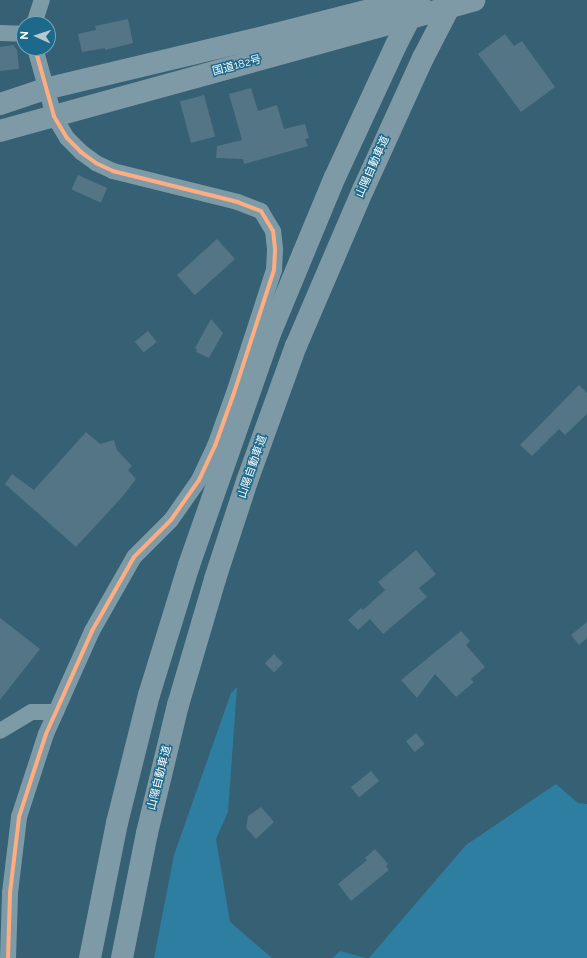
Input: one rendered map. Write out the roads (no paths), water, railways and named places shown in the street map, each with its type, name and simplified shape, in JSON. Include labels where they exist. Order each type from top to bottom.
[{"type":"highway","points":[[90,958],[117,823],[149,695],[190,565],[269,336],[335,178],[396,45],[420,0]]},
{"type":"highway","name":"山陽自動車道","points":[[122,958],[147,833],[178,705],[215,579],[247,480],[296,346],[363,190],[423,58],[453,0]]},
{"type":"highway","name":"国道182号","points":[[0,104],[46,89],[400,6],[474,0]]},
{"type":"highway","name":"国道182号","points":[[0,131],[54,116],[400,6]]},
{"type":"street","points":[[37,16],[42,0]]},
{"type":"street","points":[[0,33],[16,34]]},
{"type":"street","points":[[8,958],[10,893],[19,817],[46,734],[92,631],[134,557],[171,520],[200,480],[215,446],[234,393],[274,270],[275,249],[273,231],[261,211],[238,202],[113,171],[96,163],[81,152],[67,138],[54,116],[37,56]]},
{"type":"street","points":[[0,731],[32,712],[56,712]]}]
